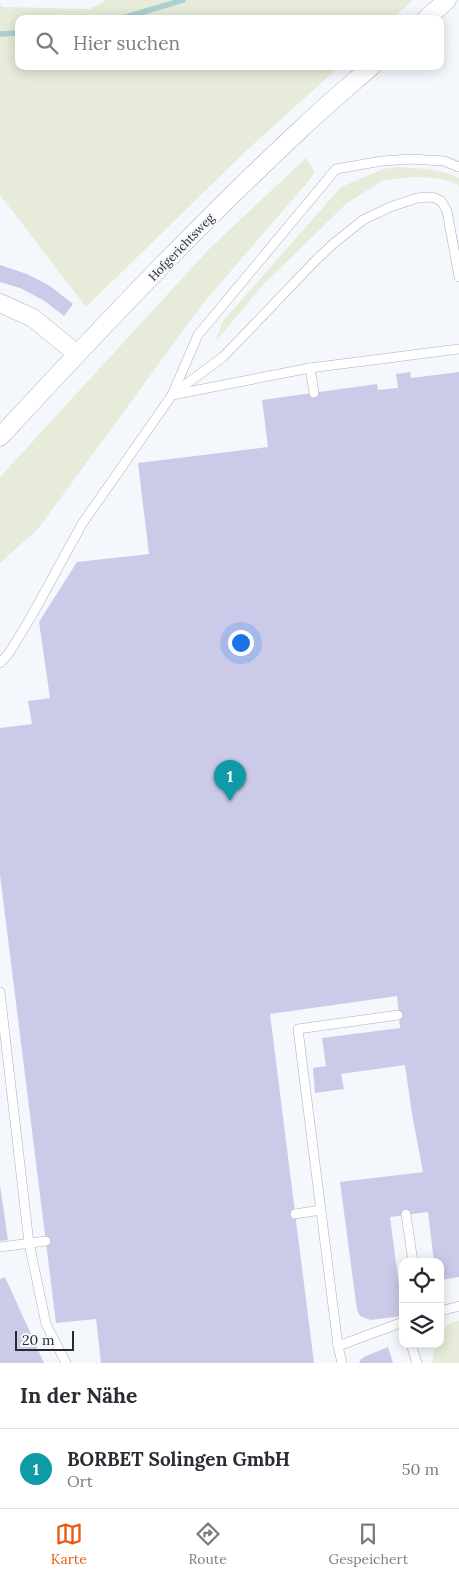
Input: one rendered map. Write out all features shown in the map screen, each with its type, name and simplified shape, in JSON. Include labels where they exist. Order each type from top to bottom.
[{"type":"street","points":[[430,15],[447,0]]},
{"type":"street","name":"Hofgerichtsweg","points":[[0,437],[77,354],[224,203],[302,128],[367,70]]},
{"type":"street","points":[[0,303],[33,318],[77,354]]},
{"type":"lane","points":[[0,663],[9,653],[31,618],[82,524],[172,395],[198,335],[336,170],[375,162],[411,159],[444,161],[459,167]]},
{"type":"lane","points":[[172,395],[223,357],[333,244],[363,220],[390,207],[418,198],[428,197],[435,198],[444,205],[447,211],[459,277]]},
{"type":"lane","points":[[172,395],[310,368],[459,349]]},
{"type":"lane","points":[[310,368],[314,393]]},
{"type":"lane","points":[[0,992],[29,1243],[46,1324],[66,1363]]},
{"type":"lane","points":[[342,1363],[338,1346],[298,1029],[398,1014]]},
{"type":"lane","points":[[295,1214],[321,1210]]},
{"type":"lane","points":[[406,1214],[412,1258]]},
{"type":"lane","points":[[0,1247],[46,1241]]},
{"type":"lane","points":[[444,1310],[459,1306]]},
{"type":"lane","points":[[338,1346],[399,1323]]},
{"type":"lane","points":[[412,1348],[417,1363]]},
{"type":"green space","points":[[106,0],[413,0],[396,15],[15,15],[15,70],[336,70],[245,152],[86,307],[0,195],[0,2],[2,7],[90,9]]},
{"type":"green space","points":[[306,158],[315,172],[306,184],[204,302],[38,529],[0,563],[0,477],[210,248]]},
{"type":"green space","points":[[398,167],[429,170],[452,175],[459,178],[459,188],[458,185],[450,181],[434,178],[415,177],[384,180],[347,203],[261,287],[216,341],[223,321],[341,187],[383,169]]},
{"type":"green space","points":[[459,1321],[459,1363],[432,1363],[435,1348],[444,1348],[444,1329],[448,1325]]},
{"type":"building","points":[[0,265],[27,274],[50,286],[73,304],[64,316],[43,300],[20,288],[0,282]]},
{"type":"building","points":[[410,372],[411,378],[459,372],[459,1277],[444,1279],[444,1258],[434,1258],[428,1212],[390,1217],[399,1286],[399,1316],[370,1320],[360,1316],[357,1310],[340,1182],[423,1172],[405,1065],[341,1074],[344,1089],[315,1093],[313,1068],[326,1066],[322,1038],[400,1028],[397,996],[270,1014],[314,1363],[101,1363],[96,1319],[56,1323],[0,875],[0,728],[32,724],[28,701],[50,698],[39,622],[77,562],[149,554],[138,463],[268,447],[262,400],[377,384],[378,390],[398,388],[396,374]]},
{"type":"building","points":[[0,1185],[8,1240],[0,1241]]},
{"type":"building","points":[[5,1277],[44,1363],[0,1363],[0,1279]]},
{"type":"building","points":[[388,1347],[393,1363],[359,1363],[366,1356]]},
{"type":"waterway","points":[[132,15],[183,0]]},
{"type":"waterway","points":[[0,34],[15,33]]},
{"type":"place","name":"BORBET Solingen GmbH","points":[[230,801]]}]
